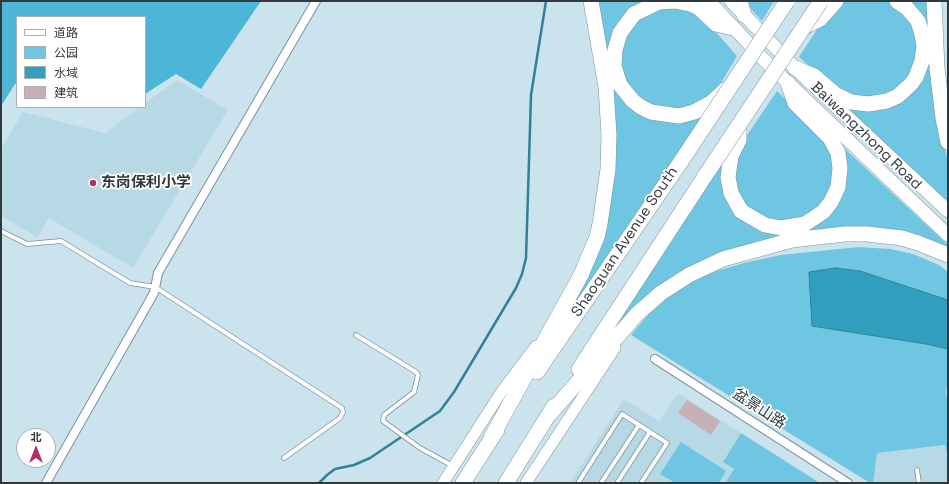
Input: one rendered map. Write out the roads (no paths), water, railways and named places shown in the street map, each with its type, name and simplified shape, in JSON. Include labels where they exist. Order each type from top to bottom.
[{"type":"highway","points":[[491,438],[581,275],[597,237],[608,169],[608,110],[591,1]]},
{"type":"highway","name":"Shaoguan Avenue South","points":[[463,483],[491,438],[682,160],[786,1]]},
{"type":"highway","name":"Shaoguan Avenue South","points":[[506,483],[705,176],[806,26],[821,1]]},
{"type":"highway","points":[[806,26],[820,19],[836,1]]},
{"type":"highway","points":[[795,68],[814,76],[835,94],[851,102],[868,104],[887,101],[898,96],[907,89],[920,68],[924,46],[918,21],[907,8],[897,1]]},
{"type":"highway","points":[[934,1],[937,68],[943,118],[948,142]]},
{"type":"highway","points":[[731,85],[700,110],[679,116],[662,115],[641,107],[626,93],[616,75],[615,50],[624,26],[634,14],[659,2],[683,2],[699,8],[716,24],[733,28]]},
{"type":"highway","points":[[739,126],[739,140],[731,156],[728,177],[733,198],[745,215],[757,222],[772,227],[798,226],[812,220],[823,212],[831,202],[838,187],[840,168],[836,148],[830,138],[795,103],[788,83]]},
{"type":"highway","points":[[549,415],[637,314],[661,293],[709,265],[738,254],[792,240],[845,234],[886,236],[918,243],[948,255]]},
{"type":"main road","name":"Baiwangzhong Road","points":[[709,1],[762,59],[948,235]]},
{"type":"main road","name":"Baiwangzhong Road","points":[[731,1],[742,8],[774,47],[795,68],[948,211]]},
{"type":"street","points":[[46,483],[154,294],[158,273],[316,1]]},
{"type":"street","points":[[526,483],[637,314]]},
{"type":"street","points":[[443,483],[510,380],[554,322]]},
{"type":"street","name":"盆景山路","points":[[654,359],[848,483]]},
{"type":"lane","points":[[1,231],[27,244],[61,241],[130,283],[155,287],[342,408],[343,412],[340,418],[284,458]]},
{"type":"lane","points":[[356,335],[417,374],[414,392],[383,416],[383,421],[420,448],[454,466]]},
{"type":"lane","points":[[578,483],[622,414],[667,443],[641,483]]},
{"type":"lane","points":[[601,483],[638,425]]},
{"type":"lane","points":[[617,483],[650,432]]},
{"type":"lane","points":[[917,470],[919,483]]},
{"type":"water","points":[[835,268],[860,271],[948,300],[948,349],[926,344],[812,326],[809,272]]},
{"type":"waterway","points":[[319,483],[335,469],[354,465],[370,458],[440,411],[454,392],[516,288],[522,274],[526,258],[531,95],[546,1]]},
{"type":"place","name":"东岗保利小学","points":[[93,183]]}]
